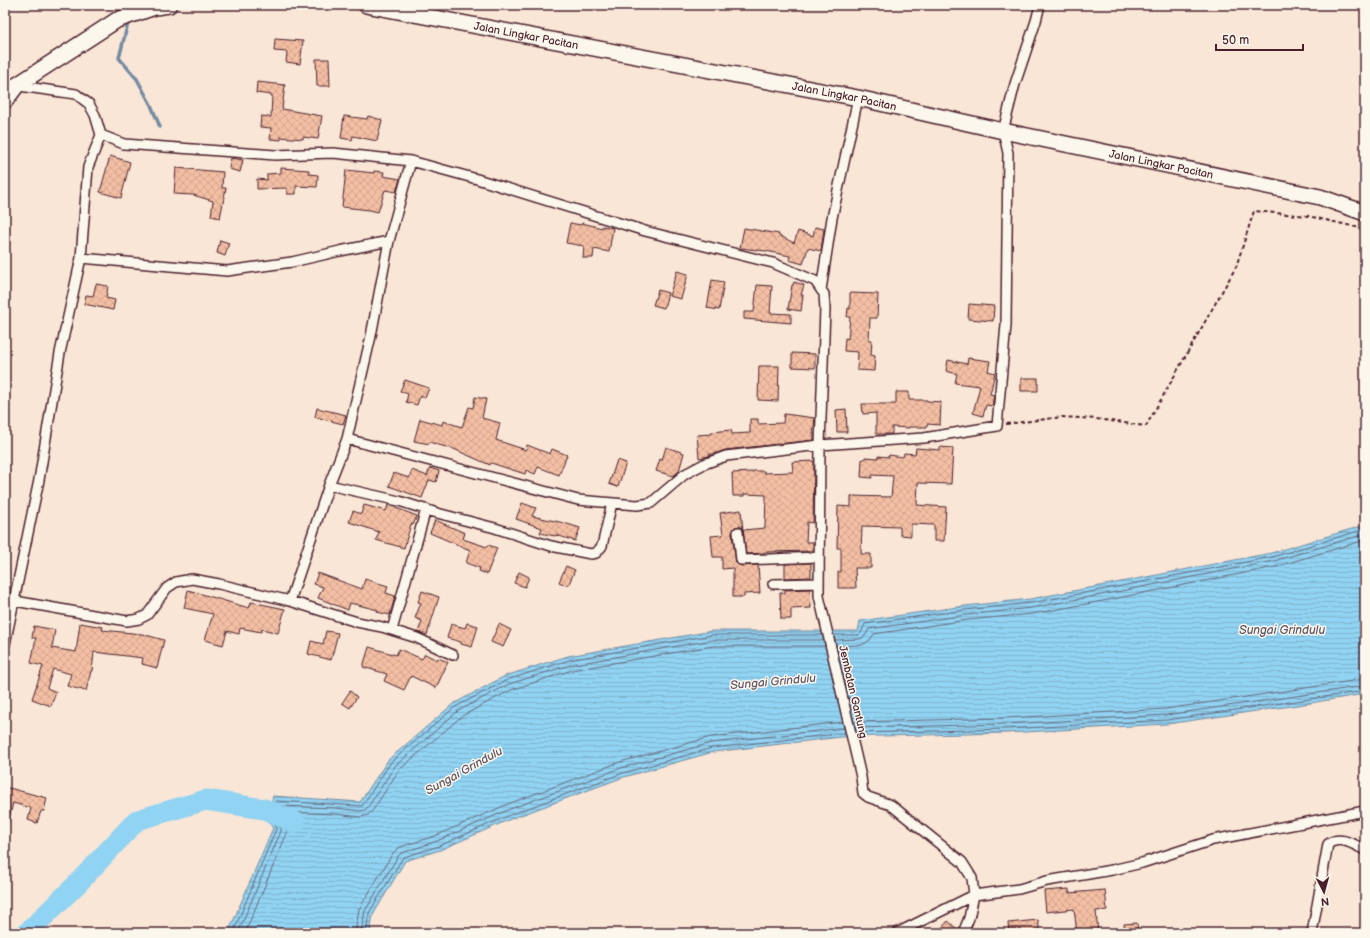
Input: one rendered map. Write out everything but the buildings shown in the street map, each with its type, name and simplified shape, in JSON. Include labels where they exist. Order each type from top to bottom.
[{"type":"highway","name":"Jalan Lingkar Pacitan","points":[[366,5],[858,98],[1004,131],[1320,197],[1365,213]]},
{"type":"highway","points":[[5,101],[11,85],[117,20],[162,6]]},
{"type":"street","points":[[347,439],[578,500],[637,505],[651,503],[685,474],[704,464],[726,456],[820,445],[924,438],[997,426],[1006,325],[1008,153],[1004,131],[1015,84],[1040,5]]},
{"type":"street","points":[[5,644],[39,480],[60,353],[81,258],[88,167],[101,135],[95,115],[89,104],[76,94],[11,85]]},
{"type":"street","points":[[821,290],[832,218],[858,98]]},
{"type":"street","points":[[101,135],[124,144],[275,155],[332,153],[411,161],[477,179],[645,231],[773,263],[816,281],[821,290]]},
{"type":"street","points":[[290,601],[329,485],[347,439],[371,336],[389,241],[411,161]]},
{"type":"street","points":[[81,258],[227,271],[292,262],[389,241]]},
{"type":"street","name":"Jembatan Gantung","points":[[821,290],[824,294],[825,310],[820,445],[819,596],[861,777],[863,793],[868,797],[891,806],[962,862],[972,878],[974,895]]},
{"type":"street","points":[[329,485],[399,501],[426,510],[495,528],[551,546],[591,554],[596,553],[602,546],[612,503]]},
{"type":"street","points":[[392,630],[426,510]]},
{"type":"street","points":[[738,532],[741,560],[819,557]]},
{"type":"street","points":[[15,601],[127,621],[139,619],[147,615],[167,588],[176,582],[192,579],[290,601],[357,622],[392,630],[417,638],[453,655]]},
{"type":"street","points":[[773,584],[819,583]]},
{"type":"street","points":[[897,933],[974,895],[1019,889],[1047,881],[1112,870],[1142,863],[1213,840],[1365,811]]},
{"type":"street","points":[[1312,933],[1328,844],[1334,840],[1344,840],[1365,850]]},
{"type":"street","points":[[963,933],[969,918],[974,895]]},
{"type":"path","points":[[997,426],[1062,417],[1096,419],[1146,426],[1236,267],[1254,211],[1308,216],[1365,229]]},
{"type":"water","name":"Sungai Grindulu","points":[[1365,525],[1365,694],[1167,724],[1007,733],[841,737],[713,752],[624,777],[513,818],[440,850],[405,861],[373,915],[370,933],[228,933],[273,828],[266,819],[273,796],[360,802],[388,760],[453,704],[505,676],[568,656],[712,631],[858,631],[860,621],[965,606],[1030,599],[1105,585],[1271,553]]},
{"type":"waterway","points":[[129,19],[119,58],[137,79],[151,105],[160,127]]},
{"type":"waterway","points":[[27,933],[78,883],[137,820],[206,800],[264,809],[295,822]]}]
